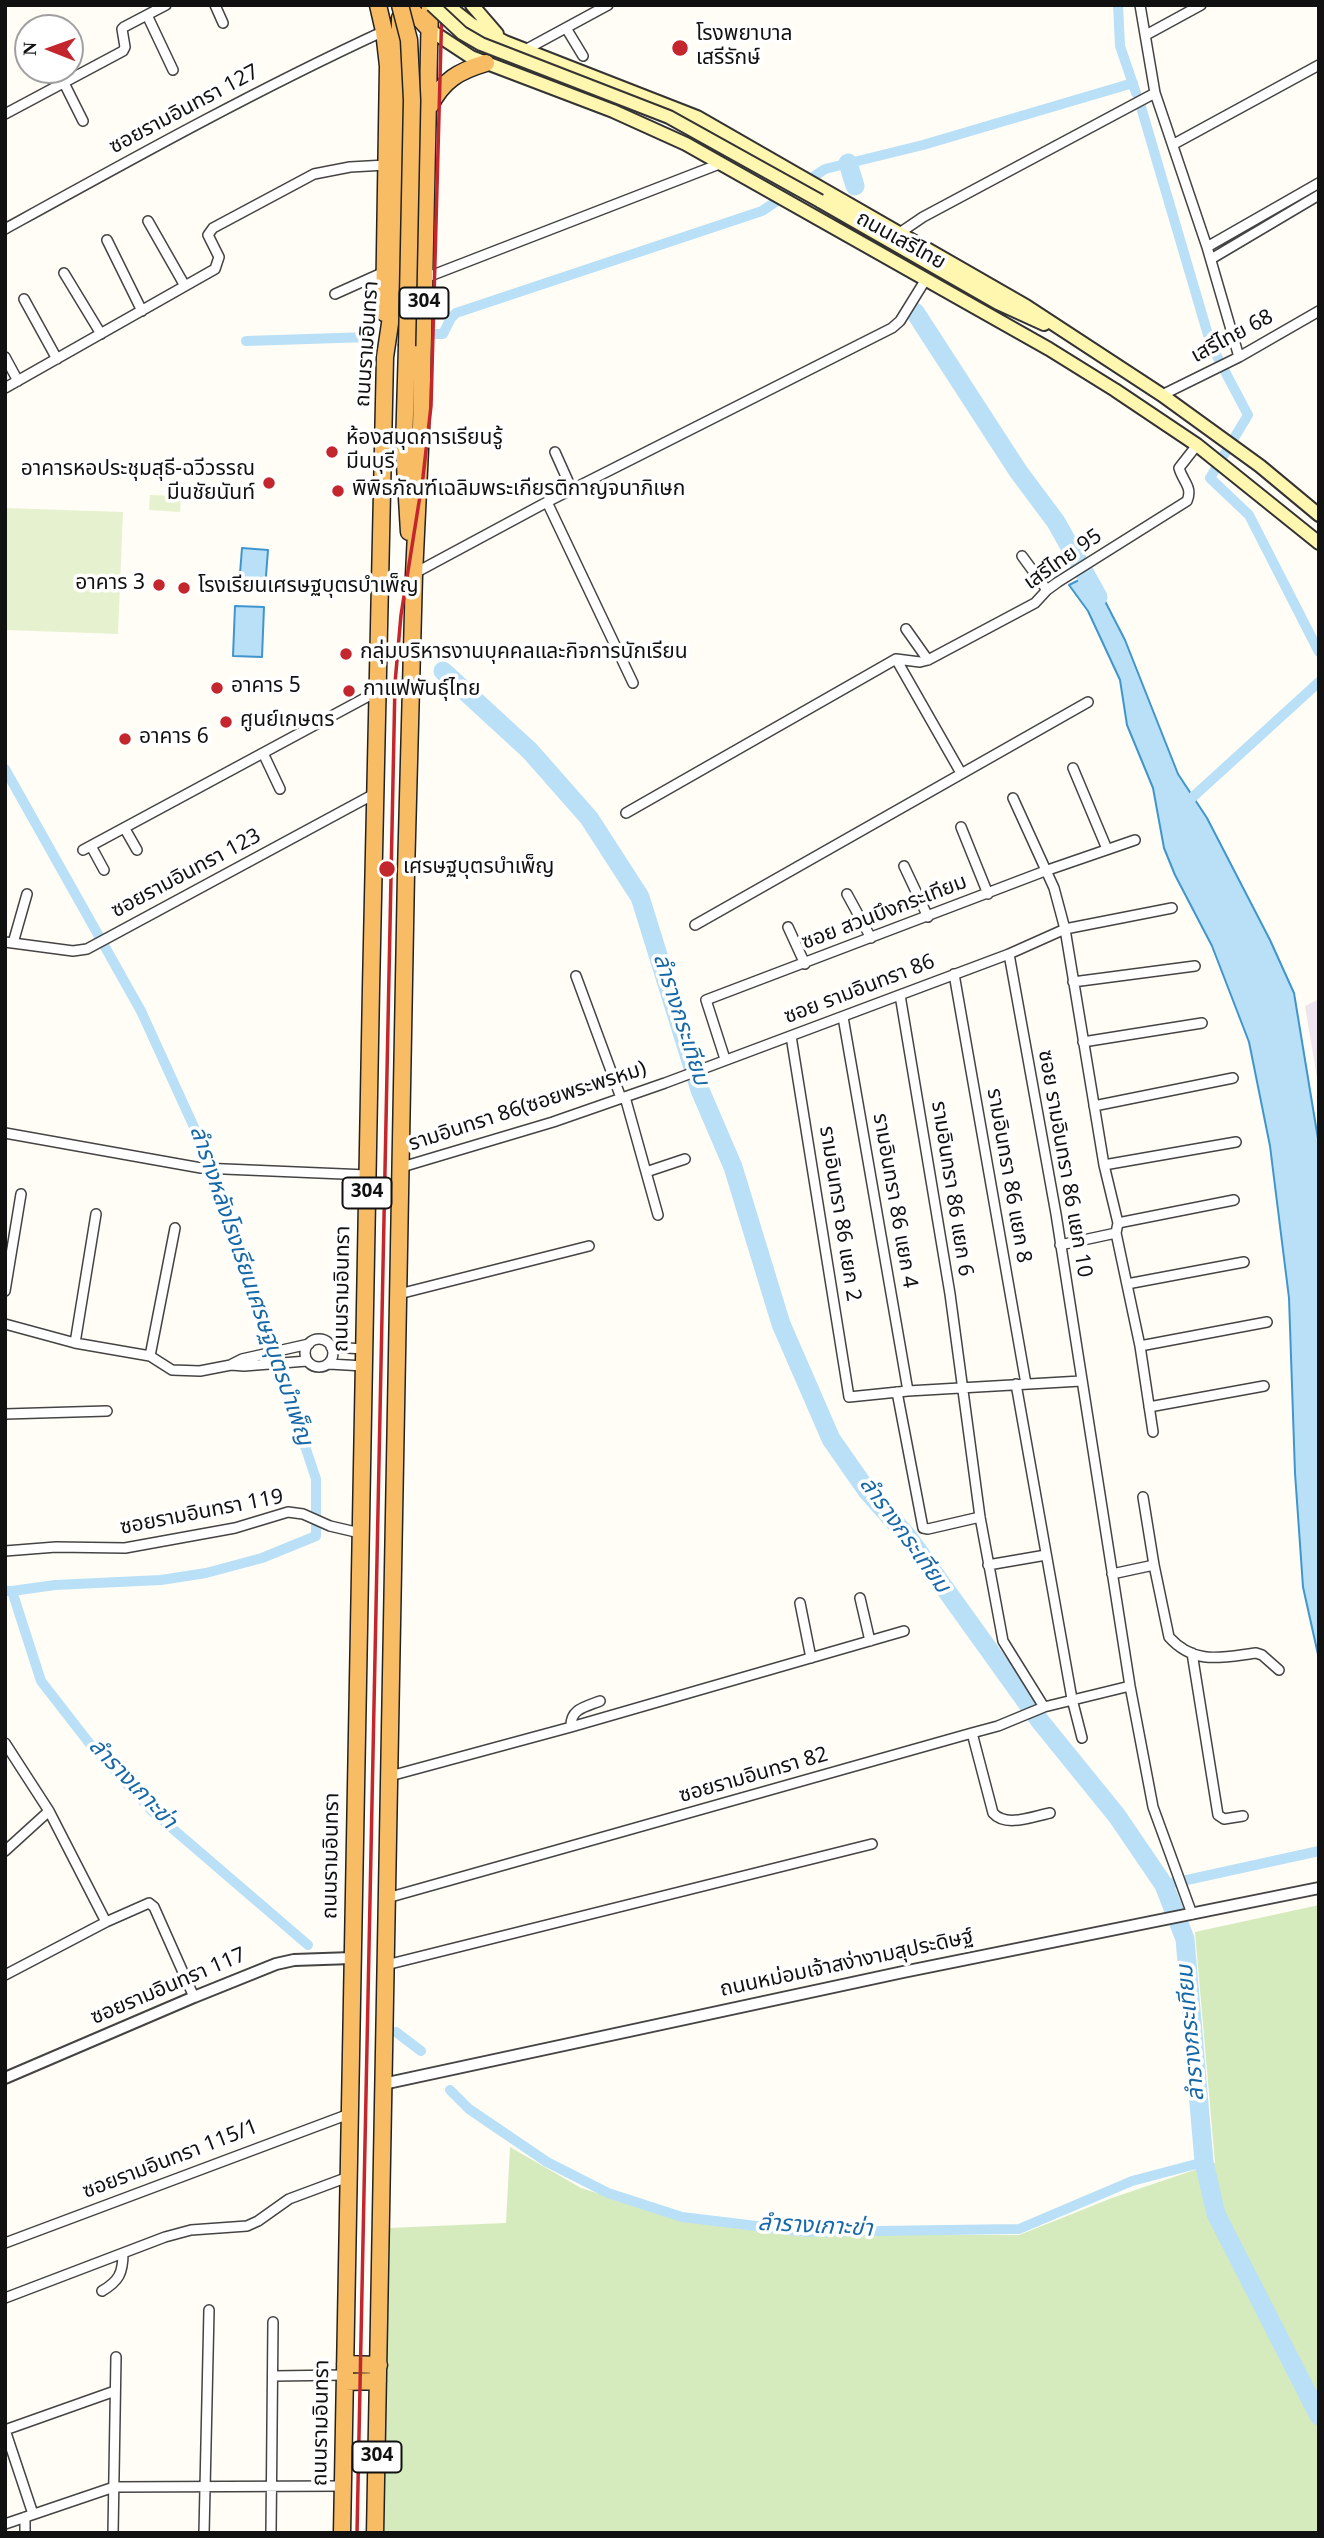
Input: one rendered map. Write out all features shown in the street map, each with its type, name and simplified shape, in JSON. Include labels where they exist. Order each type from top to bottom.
[{"type":"highway","points":[[378,5],[388,66],[385,357]]},
{"type":"highway","points":[[400,5],[409,40],[412,90],[404,448],[414,575]]},
{"type":"highway","name":"ถนนรามอินทรา","points":[[342,2533],[385,357],[395,290],[400,5]]},
{"type":"highway","points":[[407,5],[430,30]]},
{"type":"highway","name":"304","points":[[375,2533],[414,575],[419,501],[431,5]]},
{"type":"highway","points":[[429,109],[436,93],[449,79],[486,63]]},
{"type":"highway","points":[[397,201],[427,200]]},
{"type":"highway","points":[[345,2374],[378,2373]]},
{"type":"main road","points":[[431,5],[462,33],[481,44],[669,117],[998,303],[1062,330]]},
{"type":"main road","name":"ถนนเสรีไทย","points":[[447,5],[471,24],[505,42],[697,117],[1026,306],[1214,432],[1319,515]]},
{"type":"main road","points":[[472,5],[505,42]]},
{"type":"main road","name":"ถนนเสรีไทย","points":[[430,30],[458,50],[486,63],[686,144],[1079,367],[1199,447],[1319,543]]},
{"type":"main road","points":[[634,121],[634,105],[639,99],[646,97]]},
{"type":"street","points":[[84,72],[123,51],[125,47],[122,29],[166,5]]},
{"type":"street","points":[[215,5],[223,23]]},
{"type":"street","points":[[525,50],[608,5]]},
{"type":"street","points":[[1140,5],[1155,93],[1211,259],[1238,357]]},
{"type":"street","points":[[1146,35],[1201,5]]},
{"type":"street","points":[[147,15],[173,70]]},
{"type":"street","points":[[566,28],[583,56]]},
{"type":"street","name":"ซอยรามอินทรา 127","points":[[5,229],[226,107],[304,67],[384,31]]},
{"type":"street","points":[[1174,144],[1319,65]]},
{"type":"street","points":[[5,114],[62,84]]},
{"type":"street","points":[[64,84],[83,121]]},
{"type":"street","points":[[898,234],[923,216],[1155,93]]},
{"type":"street","points":[[425,278],[722,163]]},
{"type":"street","points":[[5,388],[215,269],[219,257],[208,235],[211,229],[314,174],[350,167],[386,165]]},
{"type":"street","points":[[1207,247],[1319,183]]},
{"type":"street","points":[[1211,259],[1319,195]]},
{"type":"street","points":[[148,221],[185,286]]},
{"type":"street","points":[[107,240],[142,311]]},
{"type":"street","points":[[64,272],[101,334]]},
{"type":"street","points":[[335,293],[384,272]]},
{"type":"street","points":[[414,575],[547,502],[892,328],[900,321],[926,279]]},
{"type":"street","points":[[24,299],[57,359]]},
{"type":"street","name":"เสรีไทย 68","points":[[1162,395],[1238,357],[1319,311]]},
{"type":"street","points":[[5,357],[18,381]]},
{"type":"street","name":"เสรีไทย 95","points":[[896,659],[920,662],[928,660],[1035,603],[1058,582],[1186,501],[1190,494],[1189,486],[1179,468],[1199,447]]},
{"type":"street","points":[[555,452],[572,490]]},
{"type":"street","points":[[547,502],[633,682]]},
{"type":"street","points":[[1022,556],[1047,590]]},
{"type":"street","points":[[906,629],[928,660]]},
{"type":"street","points":[[625,813],[896,659],[961,773]]},
{"type":"street","points":[[104,870],[87,848],[378,691]]},
{"type":"street","points":[[695,925],[1088,702]]},
{"type":"street","points":[[262,753],[280,789]]},
{"type":"street","points":[[1073,768],[1107,849]]},
{"type":"street","name":"ซอยรามอินทรา 123","points":[[9,942],[73,951],[87,949],[376,793]]},
{"type":"street","points":[[1013,799],[1054,888],[1065,929],[1104,1165],[1140,1346],[1153,1432]]},
{"type":"street","points":[[961,827],[988,894]]},
{"type":"street","points":[[125,829],[137,849]]},
{"type":"street","name":"ซอย สวนบึงกระเทียม","points":[[724,1060],[706,1000],[1045,871],[1135,841]]},
{"type":"street","points":[[904,866],[928,917]]},
{"type":"street","points":[[9,942],[27,894]]},
{"type":"street","points":[[847,894],[871,938]]},
{"type":"street","name":"ซอย รามอินทรา 86","points":[[665,1083],[1009,954],[1065,929],[1172,908]]},
{"type":"street","points":[[788,927],[804,964]]},
{"type":"street","name":"ซอย รามอินทรา 86 แยก 10","points":[[1009,954],[1060,1245],[1130,1686],[1153,1807],[1184,1886],[1189,1915]]},
{"type":"street","points":[[1073,982],[1195,965]]},
{"type":"street","name":"รามอินทรา 86 แยก 8","points":[[954,974],[1046,1555],[1072,1699],[1082,1738]]},
{"type":"street","points":[[576,976],[623,1097],[658,1215]]},
{"type":"street","name":"รามอินทรา 86 แยก 6","points":[[900,995],[964,1389],[980,1517],[1003,1641],[1044,1707]]},
{"type":"street","name":"รามอินทรา 86 แยก 4","points":[[843,1017],[923,1528],[980,1517]]},
{"type":"street","points":[[1083,1042],[1202,1023]]},
{"type":"street","name":"รามอินทรา 86 แยก 2","points":[[791,1036],[849,1397],[903,1391]]},
{"type":"street","points":[[1094,1106],[1233,1078]]},
{"type":"street","name":"รามอินทรา 86(ซอยพระพรหม)","points":[[402,1167],[553,1122],[665,1083]]},
{"type":"street","points":[[5,1133],[201,1168],[367,1175]]},
{"type":"street","points":[[1104,1165],[1236,1142]]},
{"type":"street","points":[[646,1172],[685,1158]]},
{"type":"street","points":[[5,1291],[21,1194]]},
{"type":"street","points":[[1060,1245],[1117,1228],[1234,1200]]},
{"type":"street","points":[[75,1343],[96,1214]]},
{"type":"street","points":[[150,1356],[175,1228]]},
{"type":"street","points":[[399,1294],[589,1246]]},
{"type":"street","points":[[1127,1284],[1244,1262]]},
{"type":"street","points":[[1140,1346],[1267,1322]]},
{"type":"street","points":[[5,1324],[75,1343],[150,1356],[172,1370],[200,1371],[231,1365],[307,1361],[317,1367],[329,1364],[364,1366]]},
{"type":"street","points":[[231,1365],[242,1359],[321,1340],[331,1347],[364,1349]]},
{"type":"street","points":[[307,1361],[305,1355],[309,1344]]},
{"type":"street","points":[[329,1364],[332,1359],[331,1347]]},
{"type":"street","points":[[903,1391],[1081,1381]]},
{"type":"street","points":[[1149,1407],[1264,1386]]},
{"type":"street","points":[[5,1414],[107,1411]]},
{"type":"street","points":[[1143,1497],[1169,1637],[1192,1653],[1211,1659],[1256,1653],[1279,1670]]},
{"type":"street","name":"ซอยรามอินทรา 119","points":[[5,1551],[125,1548],[234,1528],[288,1512],[303,1514],[330,1526],[360,1533]]},
{"type":"street","points":[[988,1566],[1046,1555]]},
{"type":"street","points":[[1112,1574],[1154,1565]]},
{"type":"street","points":[[860,1598],[870,1641]]},
{"type":"street","points":[[800,1603],[811,1658]]},
{"type":"street","points":[[390,1776],[904,1631]]},
{"type":"street","points":[[1192,1653],[1218,1815],[1224,1819],[1243,1816]]},
{"type":"street","name":"ซอยรามอินทรา 82","points":[[387,1898],[972,1733],[1072,1699],[1130,1686]]},
{"type":"street","points":[[571,1727],[574,1712],[600,1701]]},
{"type":"street","points":[[972,1733],[993,1813],[998,1819],[1006,1821],[1050,1813]]},
{"type":"street","points":[[5,1743],[49,1811],[106,1922]]},
{"type":"street","points":[[5,1851],[49,1811]]},
{"type":"street","points":[[386,1965],[872,1844]]},
{"type":"street","name":"ถนนหม่อมเจ้าสง่างามสุประดิษฐ์","points":[[383,2084],[903,1972],[1319,1888]]},
{"type":"street","points":[[5,1975],[146,1903],[154,1907],[194,1997]]},
{"type":"street","name":"ซอยรามอินทรา 117","points":[[5,2078],[276,1964],[295,1960],[352,1958]]},
{"type":"street","name":"ซอยรามอินทรา 115/1","points":[[5,2243],[349,2114]]},
{"type":"street","points":[[5,2298],[191,2230],[247,2226],[289,2199],[348,2177]]},
{"type":"street","points":[[102,2291],[116,2282],[121,2274],[123,2253]]},
{"type":"street","points":[[204,2533],[209,2310]]},
{"type":"street","points":[[271,2533],[274,2322]]},
{"type":"street","points":[[113,2533],[116,2357]]},
{"type":"street","points":[[274,2376],[345,2374]]},
{"type":"street","points":[[25,2533],[29,2516],[5,2430],[114,2391]]},
{"type":"street","points":[[5,2524],[114,2487],[343,2486]]},
{"type":"shaded area","points":[[1319,999],[1319,1090],[1305,1006]]},
{"type":"green space","points":[[150,495],[181,496],[180,512],[149,510]]},
{"type":"green space","points":[[5,508],[123,512],[118,634],[5,630]]},
{"type":"green space","points":[[1319,1905],[1319,2533],[384,2533],[388,2228],[506,2223],[510,2147],[581,2188],[688,2222],[806,2237],[1019,2235],[1112,2198],[1215,2163],[1195,1932]]},
{"type":"water","points":[[242,548],[268,550],[265,589],[239,586]]},
{"type":"water","points":[[1091,574],[1125,640],[1178,774],[1207,818],[1270,940],[1294,993],[1319,1145],[1319,1659],[1303,1587],[1295,1473],[1289,1298],[1270,1146],[1249,1042],[1212,946],[1164,848],[1153,788],[1127,725],[1120,680],[1088,611],[1069,585]]},
{"type":"water","points":[[235,606],[264,607],[262,657],[233,656]]},
{"type":"waterway","points":[[1118,5],[1120,46],[1136,93]]},
{"type":"waterway","points":[[436,334],[443,334],[456,313],[762,211],[825,169],[923,145],[1133,83]]},
{"type":"waterway","points":[[1141,107],[1211,345],[1248,415],[1210,478],[1249,515],[1319,652]]},
{"type":"waterway","points":[[848,163],[855,186]]},
{"type":"waterway","points":[[915,312],[1018,471],[1056,522],[1098,597]]},
{"type":"waterway","points":[[246,341],[369,337]]},
{"type":"waterway","name":"ลำรางกระเทียม","points":[[443,671],[530,751],[589,818],[640,897],[700,1090],[733,1167],[781,1324],[831,1439],[868,1492],[908,1537],[1040,1721],[1117,1816],[1164,1885],[1185,1939],[1204,2162],[1216,2214],[1319,2416]]},
{"type":"waterway","points":[[1184,805],[1319,682]]},
{"type":"waterway","name":"ลำรางหลังโรงเรียนเศรษฐบุตรบำเพ็ญ","points":[[5,769],[141,1011],[204,1149],[212,1184],[239,1248],[316,1479],[316,1536],[262,1558],[206,1573],[161,1580],[55,1585],[12,1591]]},
{"type":"waterway","name":"ลำรางเกาะข่า","points":[[5,1591],[12,1591],[41,1681],[90,1744],[152,1811],[308,1945]]},
{"type":"waterway","points":[[1164,1885],[1319,1851]]},
{"type":"waterway","name":"ลำรางเกาะข่า","points":[[396,2032],[421,2051]]},
{"type":"waterway","name":"ลำรางเกาะข่า","points":[[450,2090],[469,2109],[547,2162],[608,2193],[682,2217],[806,2232],[1019,2229],[1132,2181],[1204,2162]]},
{"type":"railway","points":[[357,2533],[395,683],[401,615],[423,477],[431,406],[442,5]]},
{"type":"place","name":"โรงพยาบาล เสรีรักษ์","points":[[680,48]]},
{"type":"place","name":"ห้องสมุดการเรียนรู้ มีนบุรี","points":[[332,452]]},
{"type":"place","name":"อาคารหอประชุมสุธี-ฉวีวรรณ มีนชัยนันท์","points":[[269,483]]},
{"type":"place","name":"พิพิธภัณฑ์เฉลิมพระเกียรติกาญจนาภิเษก","points":[[338,491]]},
{"type":"place","name":"อาคาร 3","points":[[159,585]]},
{"type":"place","name":"โรงเรียนเศรษฐบุตรบำเพ็ญ","points":[[184,588]]},
{"type":"place","name":"กลุ่มบริหารงานบุคคลและกิจการนักเรียน","points":[[346,654]]},
{"type":"place","name":"อาคาร 5","points":[[217,688]]},
{"type":"place","name":"กาแฟพันธ์ุไทย","points":[[349,691]]},
{"type":"place","name":"ศูนย์เกษตร","points":[[226,722]]},
{"type":"place","name":"อาคาร 6","points":[[125,739]]},
{"type":"place","name":"เศรษฐบุตรบำเพ็ญ","points":[[387,869]]}]
